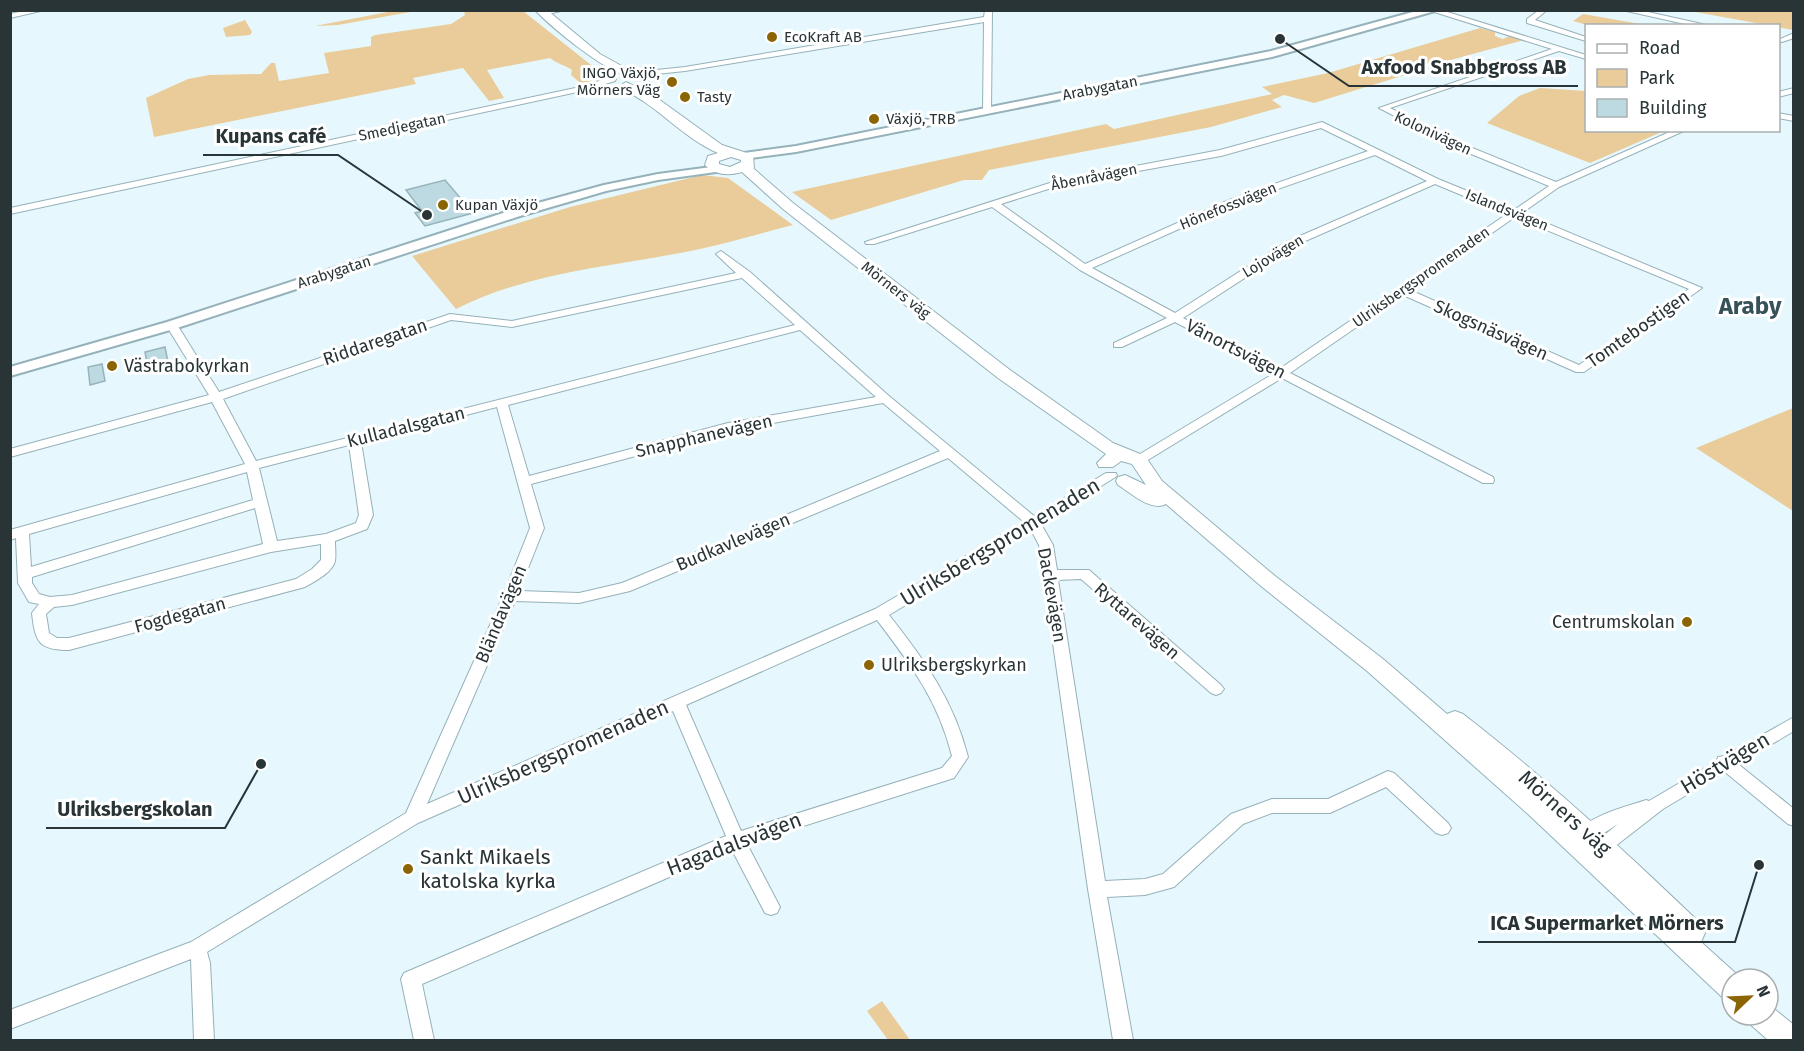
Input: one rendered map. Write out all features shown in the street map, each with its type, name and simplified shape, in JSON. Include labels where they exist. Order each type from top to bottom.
[{"type":"main road","name":"Mörners väg","points":[[542,12],[596,56],[612,72],[617,82],[657,103]]},
{"type":"main road","name":"Mörners väg","points":[[596,56],[638,77],[643,87],[657,103],[712,152],[719,165],[740,173],[788,206],[1004,374],[1107,447],[1136,462],[1155,485],[1268,581]]},
{"type":"main road","points":[[617,82],[638,77]]},
{"type":"main road","name":"Mörners väg","points":[[680,122],[730,153]]},
{"type":"main road","points":[[719,165],[730,153],[747,161]]},
{"type":"main road","name":"Mörners väg","points":[[747,161],[747,168],[750,172],[788,206]]},
{"type":"main road","points":[[719,165],[747,161]]},
{"type":"main road","name":"Mörners väg","points":[[1004,374],[1114,473],[1144,491],[1268,581],[1375,665],[1537,807],[1720,977]]},
{"type":"main road","points":[[1112,457],[1136,462],[1139,479],[1114,473],[1112,457]]},
{"type":"main road","name":"Mörners väg","points":[[1375,665],[1482,740],[1595,839],[1727,967]]},
{"type":"main road","points":[[1780,1018],[1794,1031]]},
{"type":"main road","points":[[1774,1027],[1789,1041]]},
{"type":"street","points":[[10,15],[42,10]]},
{"type":"street","points":[[542,12],[562,10]]},
{"type":"street","name":"Arabygatan","points":[[1401,17],[1410,10]]},
{"type":"street","name":"Arabygatan","points":[[747,161],[796,148],[1272,54],[1401,17],[1440,10]]},
{"type":"street","points":[[1449,10],[1478,23]]},
{"type":"street","points":[[1517,26],[1530,21],[1544,10]]},
{"type":"street","points":[[1624,10],[1698,24]]},
{"type":"street","points":[[1431,11],[1585,56]]},
{"type":"street","points":[[638,77],[988,15],[987,111]]},
{"type":"street","points":[[1530,21],[1585,38]]},
{"type":"street","points":[[1780,41],[1794,35]]},
{"type":"street","name":"Kolonivägen","points":[[1556,185],[1462,147],[1383,108],[1559,49]]},
{"type":"street","name":"Smedjegatan","points":[[10,211],[617,82]]},
{"type":"street","name":"Islandsvägen","points":[[1322,124],[1436,181],[1697,288]]},
{"type":"street","name":"Åbenråvägen","points":[[870,242],[1059,183],[1221,153],[1322,124]]},
{"type":"street","name":"Ulriksbergspromenaden","points":[[1136,462],[1232,406],[1556,185],[1677,132]]},
{"type":"street","name":"Hönefossvägen","points":[[1084,268],[1232,202],[1375,152]]},
{"type":"street","name":"Arabygatan","points":[[10,372],[172,325],[516,213],[604,188],[719,165]]},
{"type":"street","name":"Lojovägen","points":[[1118,345],[1175,318],[1290,244],[1436,181]]},
{"type":"street","name":"Vänortsvägen","points":[[993,202],[1084,268],[1175,318],[1488,480]]},
{"type":"street","name":"Dackevägen","points":[[721,254],[885,399],[1034,523],[1046,545],[1096,889],[1123,1041]]},
{"type":"street","name":"Riddaregatan","points":[[10,453],[216,397],[450,317],[466,316],[497,326],[512,324],[746,274]]},
{"type":"street","name":"Tomtebostigen","points":[[1580,370],[1697,288]]},
{"type":"street","name":"Skogsnäsvägen","points":[[1402,290],[1580,370]]},
{"type":"street","points":[[172,325],[216,397],[252,466],[271,547]]},
{"type":"street","name":"Kulladalsgatan","points":[[16,534],[252,466],[803,326]]},
{"type":"street","name":"Snapphanevägen","points":[[525,481],[728,427],[885,399]]},
{"type":"street","name":"Bländavägen","points":[[412,818],[510,596],[537,528],[502,403]]},
{"type":"street","points":[[16,534],[25,583],[34,598],[50,602],[72,600],[105,592],[271,547],[328,538],[362,526],[366,515],[354,440]]},
{"type":"street","name":"Budkavlevägen","points":[[510,596],[579,598],[614,590],[950,452]]},
{"type":"street","name":"Ulriksbergspromenaden","points":[[10,1020],[197,948],[412,818],[880,613],[914,595],[1114,473]]},
{"type":"street","points":[[24,574],[260,502]]},
{"type":"street","name":"Fogdegatan","points":[[50,602],[39,613],[42,636],[54,644],[69,644],[300,584],[317,573],[328,561],[328,538]]},
{"type":"street","name":"Ryttarevägen","points":[[1051,575],[1084,574],[1216,689]]},
{"type":"street","name":"Hagadalsvägen","points":[[424,1041],[411,979],[736,840],[948,773],[960,757],[946,709],[933,683],[880,613]]},
{"type":"street","points":[[677,702],[736,840],[771,907]]},
{"type":"street","name":"Höstvägen","points":[[1595,839],[1794,723]]},
{"type":"street","points":[[1724,762],[1794,819]]},
{"type":"street","points":[[1096,889],[1145,887],[1168,881],[1237,819],[1272,806],[1330,806],[1388,778],[1442,828]]},
{"type":"street","points":[[197,948],[201,963],[204,1041]]},
{"type":"green space","points":[[393,11],[416,11],[338,25],[315,26]]},
{"type":"green space","points":[[464,11],[523,11],[605,76],[604,81],[584,86],[571,75],[572,70],[550,58],[487,70],[504,98],[489,101],[463,68],[413,78],[416,84],[154,137],[146,98],[188,79],[209,75],[261,74],[271,63],[275,63],[279,81],[329,73],[324,53],[371,46],[371,37],[375,35],[451,24],[465,15]]},
{"type":"green space","points":[[1690,11],[1793,11],[1793,30],[1780,28],[1780,24],[1760,24]]},
{"type":"green space","points":[[1583,14],[1640,24],[1585,24],[1573,21]]},
{"type":"green space","points":[[245,20],[252,32],[250,35],[226,37],[223,28]]},
{"type":"green space","points":[[1480,28],[1495,32],[1495,36],[1503,39],[1509,36],[1524,40],[1436,64],[1432,62],[1411,69],[1415,72],[1314,103],[1284,95],[1272,100],[1282,107],[1211,127],[989,170],[982,180],[964,180],[831,220],[792,192],[1106,124],[1114,129],[1272,94],[1262,87],[1328,73]]},
{"type":"green space","points":[[1540,88],[1585,91],[1585,132],[1662,132],[1590,163],[1487,123],[1519,96]]},
{"type":"green space","points":[[702,175],[728,178],[793,225],[700,249],[545,278],[485,296],[456,309],[412,256],[570,207]]},
{"type":"green space","points":[[1793,408],[1793,511],[1696,448]]},
{"type":"green space","points":[[882,1001],[910,1040],[888,1040],[867,1011]]},
{"type":"building","name":"Kupan Växjö","points":[[445,180],[473,213],[425,226],[415,213],[422,211],[406,190]]},
{"type":"building","points":[[165,347],[169,367],[149,373],[145,352]]},
{"type":"building","points":[[102,364],[105,381],[90,385],[88,367]]},
{"type":"place","name":"EcoKraft AB","points":[[772,37]]},
{"type":"place","name":"Axfood Snabbgross AB","points":[[1280,39]]},
{"type":"place","name":"INGO Växjö, Mörners Väg","points":[[672,82]]},
{"type":"place","name":"Tasty","points":[[685,97]]},
{"type":"place","name":"Växjö, TRB","points":[[874,119]]},
{"type":"place","name":"Kupan Växjö","points":[[443,205]]},
{"type":"place","name":"Kupans café","points":[[427,215]]},
{"type":"place","name":"Västrabokyrkan","points":[[112,366]]},
{"type":"place","name":"Centrumskolan","points":[[1687,622]]},
{"type":"place","name":"Ulriksbergskyrkan","points":[[869,665]]},
{"type":"place","name":"Ulriksbergskolan","points":[[261,764]]},
{"type":"place","name":"ICA Supermarket Mörners","points":[[1759,865]]},
{"type":"place","name":"Sankt Mikaels katolska kyrka","points":[[408,869]]},
{"type":"district","name":"Araby","points":[[1750,306]]}]
